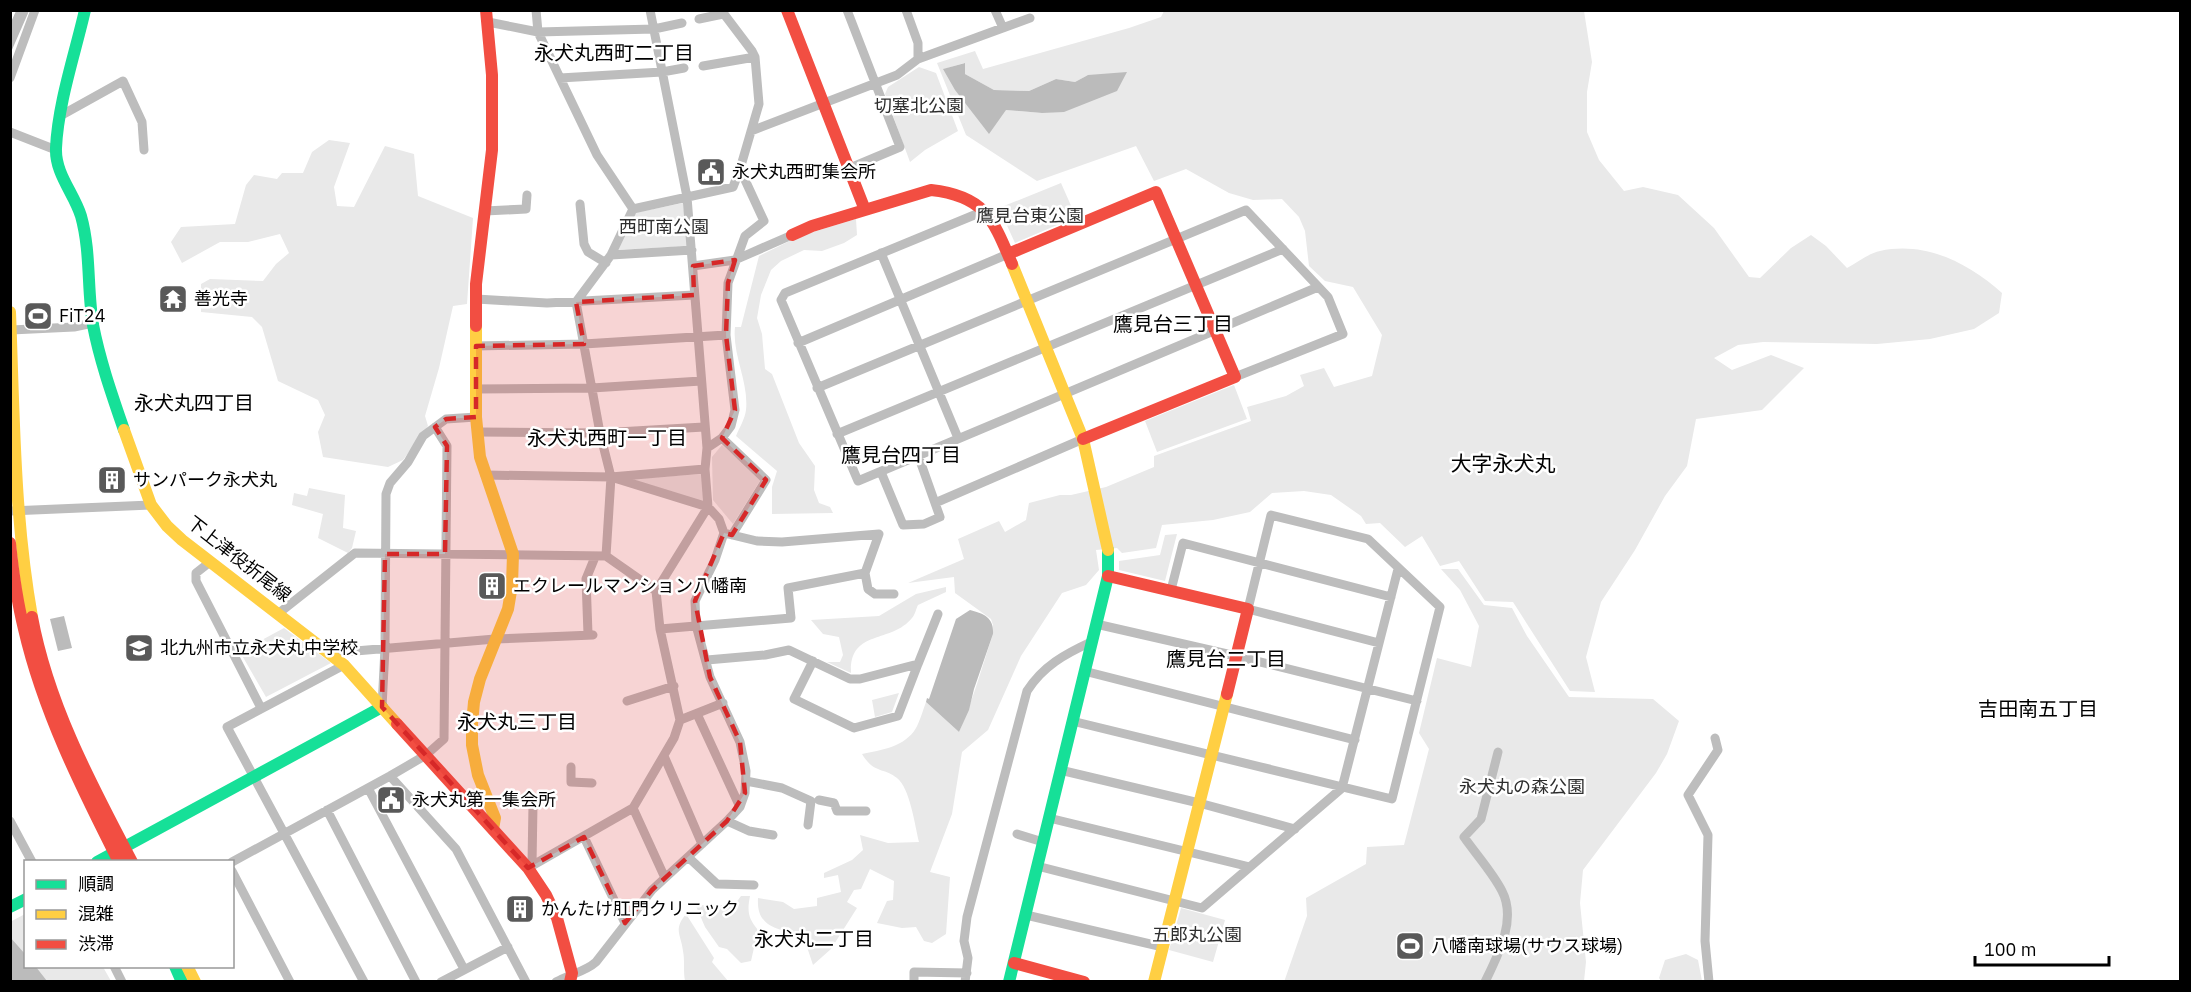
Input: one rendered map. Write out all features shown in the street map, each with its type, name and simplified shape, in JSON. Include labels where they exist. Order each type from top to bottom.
[{"type":"street","points":[[10,78],[35,10]]},
{"type":"street","name":"下上津役折尾線","points":[[85,10],[60,116],[56,150],[59,170],[80,214],[88,249],[93,323],[104,374],[151,505],[167,526],[210,562],[344,665],[493,829],[530,866],[557,918],[571,977]]},
{"type":"street","points":[[536,10],[538,32],[597,154],[633,209]]},
{"type":"street","points":[[530,866],[633,808],[674,738],[680,720],[660,629],[656,591],[708,507],[705,469],[707,448],[687,197],[650,10]]},
{"type":"street","points":[[787,10],[865,210]]},
{"type":"street","points":[[847,10],[900,147],[850,168]]},
{"type":"street","points":[[906,10],[918,43],[918,59]]},
{"type":"street","points":[[996,10],[1003,28]]},
{"type":"street","points":[[633,209],[733,187],[740,169],[759,104],[754,57],[752,51],[722,12],[699,19]]},
{"type":"street","points":[[493,829],[495,818],[478,775],[472,745],[472,724],[474,702],[480,679],[508,609],[512,585],[513,554],[480,457],[476,417],[476,299],[492,150],[492,75],[487,16],[538,32],[654,28],[682,22]]},
{"type":"street","points":[[751,131],[897,75],[918,59],[1030,18]]},
{"type":"street","points":[[702,66],[754,57]]},
{"type":"street","points":[[560,78],[684,69]]},
{"type":"street","points":[[60,116],[123,81],[142,122],[144,150]]},
{"type":"street","points":[[10,132],[56,150]]},
{"type":"street","points":[[707,448],[722,438],[731,426],[735,410],[726,335],[728,283],[745,236],[764,221],[740,169]]},
{"type":"street","points":[[693,266],[735,260],[812,226],[931,190],[967,197],[984,211],[996,226],[1083,439],[1108,550],[1108,576],[1009,981]]},
{"type":"street","points":[[798,343],[1156,192],[1235,377]]},
{"type":"street","points":[[485,211],[526,208],[526,195]]},
{"type":"street","points":[[580,204],[584,244],[588,252],[606,264]]},
{"type":"street","points":[[606,556],[611,477],[600,433],[576,302],[606,264],[633,209]]},
{"type":"street","points":[[817,388],[1246,210],[1328,297],[1343,334],[1083,439],[935,502]]},
{"type":"street","points":[[984,211],[785,293],[781,300],[858,481],[1318,287]]},
{"type":"street","points":[[837,434],[1283,249]]},
{"type":"street","points":[[611,255],[692,250]]},
{"type":"street","points":[[881,253],[958,438]]},
{"type":"street","points":[[476,299],[547,303],[694,295]]},
{"type":"street","points":[[10,312],[14,512],[34,627],[47,675],[81,764],[119,853]]},
{"type":"street","points":[[11,330],[74,327],[93,323]]},
{"type":"street","points":[[476,346],[584,344],[726,335]]},
{"type":"street","points":[[476,389],[592,388],[701,381]]},
{"type":"street","points":[[100,860],[119,853],[382,707],[385,648],[386,494],[390,483],[408,462],[423,436],[446,419],[476,417]]},
{"type":"street","points":[[234,860],[390,776],[426,755],[444,739],[447,446],[435,427]]},
{"type":"street","points":[[478,432],[600,433],[704,427]]},
{"type":"street","points":[[556,981],[588,969],[652,890],[740,807],[745,793],[746,771],[740,742],[710,677],[696,625],[695,601],[728,534],[766,480],[722,438]]},
{"type":"street","points":[[881,472],[903,525],[924,524],[940,517],[918,455]]},
{"type":"street","points":[[485,475],[611,477],[705,469]]},
{"type":"street","points":[[611,477],[708,507],[728,534],[757,541],[782,542],[879,534],[865,573],[868,589],[875,594],[894,594]]},
{"type":"street","points":[[14,512],[151,505]]},
{"type":"street","points":[[1072,721],[1211,754],[1342,788],[1392,799],[1440,607],[1368,539],[1271,515],[1260,562],[1223,706],[1211,754],[1175,900],[1154,981]]},
{"type":"street","points":[[10,543],[24,629],[36,678],[74,773],[119,853]]},
{"type":"street","points":[[1171,590],[1183,543],[1391,597]]},
{"type":"street","points":[[279,613],[354,554],[606,556],[656,591]]},
{"type":"street","points":[[333,655],[344,652],[445,643],[590,634],[585,579],[595,557]]},
{"type":"street","points":[[210,562],[196,573],[196,581],[261,708]]},
{"type":"street","points":[[1037,866],[1202,908],[1342,788],[1398,569]]},
{"type":"street","points":[[660,629],[791,618],[788,588],[865,573]]},
{"type":"street","points":[[1108,576],[1379,643]]},
{"type":"street","points":[[813,661],[794,699],[854,728],[898,716],[938,614]]},
{"type":"street","points":[[1096,624],[1417,701]]},
{"type":"street","points":[[914,981],[914,972],[966,977],[968,958],[964,941],[967,917],[1027,691],[1036,676],[1053,662],[1091,642]]},
{"type":"street","points":[[707,660],[765,655],[789,650],[850,679],[860,679],[918,664]]},
{"type":"street","points":[[344,665],[227,727],[364,981]]},
{"type":"street","points":[[1084,671],[1355,740]]},
{"type":"street","points":[[627,701],[674,686]]},
{"type":"street","points":[[680,720],[723,703]]},
{"type":"street","points":[[697,714],[740,807]]},
{"type":"street","points":[[1709,981],[1705,941],[1708,835],[1688,795],[1718,750],[1715,738]]},
{"type":"street","points":[[1485,981],[1500,950],[1506,927],[1506,903],[1502,891],[1464,837],[1481,819],[1498,752]]},
{"type":"street","points":[[664,756],[702,844]]},
{"type":"street","points":[[571,767],[572,782],[592,783]]},
{"type":"street","points":[[1060,770],[1199,803],[1295,829]]},
{"type":"street","points":[[390,776],[456,849],[526,981]]},
{"type":"street","points":[[746,781],[782,788],[811,801],[808,825]]},
{"type":"street","points":[[368,788],[464,969]]},
{"type":"street","points":[[819,800],[834,803],[837,810],[866,811]]},
{"type":"street","points":[[530,866],[533,805]]},
{"type":"street","points":[[633,808],[665,878]]},
{"type":"street","points":[[327,810],[416,981]]},
{"type":"street","points":[[1049,818],[1250,867]]},
{"type":"street","points":[[10,821],[31,860]]},
{"type":"street","points":[[727,821],[749,831],[773,835]]},
{"type":"street","points":[[1017,834],[1043,842]]},
{"type":"street","points":[[584,837],[625,923]]},
{"type":"street","points":[[10,845],[20,840]]},
{"type":"street","points":[[688,857],[717,884],[754,885]]},
{"type":"street","points":[[234,875],[290,981]]},
{"type":"street","points":[[10,907],[24,900]]},
{"type":"street","points":[[1026,915],[1163,947]]},
{"type":"street","points":[[441,981],[508,946]]},
{"type":"street","points":[[1014,963],[1066,979],[1084,981]]},
{"type":"highlighted area","points":[[735,260],[728,283],[726,335],[735,410],[722,438],[766,480],[732,535],[724,533],[695,601],[710,677],[740,742],[745,793],[727,821],[652,890],[625,923],[584,837],[528,868],[382,707],[385,554],[445,554],[447,446],[435,427],[446,419],[476,417],[476,346],[584,344],[576,302],[694,295],[693,266]]},
{"type":"green space","points":[[1164,11],[1584,11],[1592,62],[1587,92],[1587,132],[1599,160],[1624,191],[1643,187],[1678,195],[1714,228],[1749,277],[1760,278],[1791,248],[1811,235],[1826,246],[1847,268],[1876,252],[1913,249],[1945,257],[1961,264],[1989,282],[2002,293],[1999,313],[1974,329],[1930,339],[1877,344],[1763,342],[1738,345],[1714,358],[1732,370],[1771,355],[1804,368],[1762,410],[1696,419],[1687,466],[1665,496],[1635,550],[1601,602],[1586,657],[1595,692],[1570,691],[1513,602],[1485,601],[1459,561],[1440,566],[1422,536],[1405,547],[1380,523],[1366,524],[1361,516],[1331,495],[1304,491],[1272,493],[1250,512],[1213,520],[1162,525],[1156,548],[1122,553],[1117,548],[1096,550],[1099,570],[1086,585],[1062,593],[1021,656],[988,730],[962,752],[952,814],[930,872],[950,877],[946,934],[932,943],[924,941],[916,927],[902,928],[877,923],[887,901],[893,900],[894,881],[870,869],[861,889],[854,890],[847,902],[857,908],[831,949],[813,965],[804,938],[766,922],[758,908],[758,898],[783,902],[794,909],[817,906],[817,898],[841,892],[838,875],[824,878],[824,873],[852,860],[863,850],[860,835],[888,843],[919,842],[909,798],[902,783],[892,775],[871,765],[862,754],[892,747],[906,740],[916,728],[926,702],[959,732],[993,634],[991,619],[955,593],[954,577],[908,583],[964,559],[958,539],[999,521],[1005,532],[1026,520],[1029,503],[1106,487],[1154,467],[1154,456],[1251,421],[1247,407],[1286,396],[1304,386],[1300,375],[1324,368],[1334,387],[1372,376],[1382,335],[1353,287],[1325,281],[1309,266],[1305,231],[1299,217],[1282,199],[1253,200],[1229,193],[1186,169],[1154,181],[1136,146],[1037,181],[966,135],[937,63],[975,51],[983,69],[1161,17]],"holes":[[[964,63],[965,74],[994,90],[1029,91],[1056,79],[1075,82],[1088,75],[1042,113],[1006,110],[944,69]]]},
{"type":"green space","name":"切塞北公園","points":[[919,67],[936,73],[958,131],[925,150],[910,162],[885,94],[888,87]]},
{"type":"green space","points":[[329,140],[350,143],[334,187],[337,206],[354,207],[385,146],[414,154],[418,196],[473,218],[467,304],[453,306],[425,416],[428,426],[403,460],[388,467],[323,457],[318,432],[325,415],[318,400],[278,381],[262,327],[252,317],[201,312],[201,284],[210,279],[263,281],[276,264],[289,253],[280,234],[248,242],[220,242],[182,263],[171,242],[181,227],[235,224],[246,185],[254,175],[277,179],[282,173],[303,173],[312,152]]},
{"type":"green space","name":"鷹見台東公園","points":[[1061,183],[1076,217],[1015,243],[999,208]]},
{"type":"green space","name":"西町南公園","points":[[683,203],[688,246],[616,250],[634,213]]},
{"type":"green space","points":[[856,219],[857,235],[844,243],[822,251],[804,250],[781,261],[771,270],[761,295],[757,318],[762,334],[765,369],[772,374],[799,443],[815,466],[814,490],[819,503],[830,507],[833,513],[772,514],[772,487],[777,471],[736,436],[745,413],[746,400],[736,348],[735,327],[741,327],[759,256],[800,236]]},
{"type":"green space","points":[[1234,385],[1247,419],[1157,452],[1145,421]]},
{"type":"green space","points":[[722,445],[761,479],[733,524],[713,500],[712,457]]},
{"type":"green space","points":[[702,474],[704,502],[631,479]]},
{"type":"green space","points":[[309,488],[345,495],[343,528],[356,531],[352,548],[348,553],[318,538],[323,514],[292,505],[294,493],[307,496]]},
{"type":"green space","points":[[1177,534],[1165,581],[1119,570],[1119,561],[1160,555],[1165,535]]},
{"type":"green space","name":"永犬丸の森公園","points":[[1441,569],[1458,569],[1484,605],[1512,608],[1527,636],[1569,697],[1653,699],[1679,721],[1667,754],[1656,773],[1583,870],[1580,903],[1586,962],[1584,981],[1284,982],[1307,916],[1306,898],[1366,864],[1367,847],[1404,845],[1429,749],[1419,733],[1437,658],[1471,667],[1479,626],[1460,590]]},
{"type":"green space","points":[[946,587],[946,592],[918,605],[913,617],[903,626],[864,643],[852,659],[851,673],[827,662],[840,662],[843,655],[839,637],[823,634],[811,620],[879,616],[916,594]]},
{"type":"green space","points":[[284,628],[331,663],[266,697],[240,652]]},
{"type":"green space","points":[[899,693],[892,712],[875,717],[872,700]]},
{"type":"green space","points":[[741,896],[750,896],[749,914],[758,930],[751,961],[741,963],[727,949],[719,947],[705,927],[696,906],[713,904],[733,907]]},
{"type":"green space","name":"五郎丸公園","points":[[1181,908],[1225,920],[1213,962],[1169,950]]},
{"type":"green space","points":[[686,914],[714,958],[712,962],[728,981],[685,981],[684,955],[679,928]]},
{"type":"green space","points":[[24,915],[24,968],[104,968],[111,981],[11,981],[10,922]]},
{"type":"green space","points":[[1686,954],[1698,960],[1702,981],[1661,981],[1659,978],[1665,960]]},
{"type":"shaded area","points":[[16,11],[29,11],[11,52],[11,22]]},
{"type":"shaded area","points":[[965,63],[965,74],[994,90],[1029,91],[1056,79],[1075,82],[1088,75],[1127,72],[1117,91],[1064,112],[1006,110],[989,134],[955,90],[943,69]]},
{"type":"shaded area","points":[[970,610],[990,620],[993,634],[969,710],[959,732],[926,702],[927,698],[929,699],[956,619]]},
{"type":"shaded area","points":[[64,616],[72,648],[58,651],[50,619]]},
{"type":"shaded area","points":[[10,937],[24,953],[24,968],[37,968],[47,981],[11,981]]},
{"type":"traffic: fast","points":[[85,10],[67,79],[56,148],[58,166],[81,216],[86,243],[93,325],[124,430]]},
{"type":"traffic: fast","points":[[1009,982],[1108,576],[1108,550]]},
{"type":"traffic: fast","points":[[101,860],[382,707]]},
{"type":"traffic: fast","points":[[10,907],[24,900]]},
{"type":"traffic: fast","points":[[176,968],[182,982]]},
{"type":"traffic: slow","points":[[1012,264],[1083,439],[1108,550]]},
{"type":"traffic: slow","points":[[10,312],[18,503],[32,617]]},
{"type":"traffic: slow","points":[[476,326],[476,417],[480,457],[513,554],[512,585],[508,609],[480,679],[474,702],[472,724],[472,745],[478,775],[495,818],[493,829]]},
{"type":"traffic: slow","points":[[124,430],[151,505],[167,526],[344,665],[397,724]]},
{"type":"traffic: slow","points":[[1154,982],[1227,694]]},
{"type":"traffic: slow","points":[[188,968],[195,982]]},
{"type":"traffic: jam","points":[[476,326],[476,284],[492,150],[492,75],[486,10]]},
{"type":"traffic: jam","points":[[787,10],[865,210]]},
{"type":"traffic: jam","points":[[792,235],[812,226],[931,190],[964,198],[985,212],[999,234],[1012,264]]},
{"type":"traffic: jam","points":[[1008,254],[1156,192],[1235,377],[1083,439]]},
{"type":"traffic: jam","points":[[10,543],[15,586],[22,618],[32,659],[52,719],[77,777],[118,860]]},
{"type":"traffic: jam","points":[[1108,576],[1248,609],[1227,694]]},
{"type":"traffic: jam","points":[[32,617],[39,649],[60,712],[101,803],[131,860]]},
{"type":"traffic: jam","points":[[397,724],[528,868],[546,895],[557,918],[572,973],[570,982]]},
{"type":"traffic: jam","points":[[1014,963],[1084,982]]},
{"type":"place","name":"永犬丸西町集会所","points":[[711,172]]},
{"type":"place","name":"善光寺","points":[[173,299]]},
{"type":"place","name":"FiT24","points":[[38,316]]},
{"type":"place","name":"サンパーク永犬丸","points":[[112,480]]},
{"type":"place","name":"エクレールマンション八幡南","points":[[492,586]]},
{"type":"place","name":"北九州市立永犬丸中学校","points":[[139,648]]},
{"type":"place","name":"永犬丸第一集会所","points":[[391,800]]},
{"type":"place","name":"かんたけ肛門クリニック","points":[[520,909]]},
{"type":"place","name":"八幡南球場(サウス球場)","points":[[1410,946]]},
{"type":"district","name":"永犬丸西町二丁目","points":[[614,53]]},
{"type":"district","name":"鷹見台三丁目","points":[[1173,324]]},
{"type":"district","name":"永犬丸四丁目","points":[[194,403]]},
{"type":"district","name":"永犬丸西町一丁目","points":[[607,438]]},
{"type":"district","name":"鷹見台四丁目","points":[[901,455]]},
{"type":"district","name":"大字永犬丸","points":[[1503,464]]},
{"type":"district","name":"鷹見台二丁目","points":[[1226,659]]},
{"type":"district","name":"吉田南五丁目","points":[[2038,709]]},
{"type":"district","name":"永犬丸三丁目","points":[[517,722]]},
{"type":"district","name":"永犬丸二丁目","points":[[814,939]]}]
